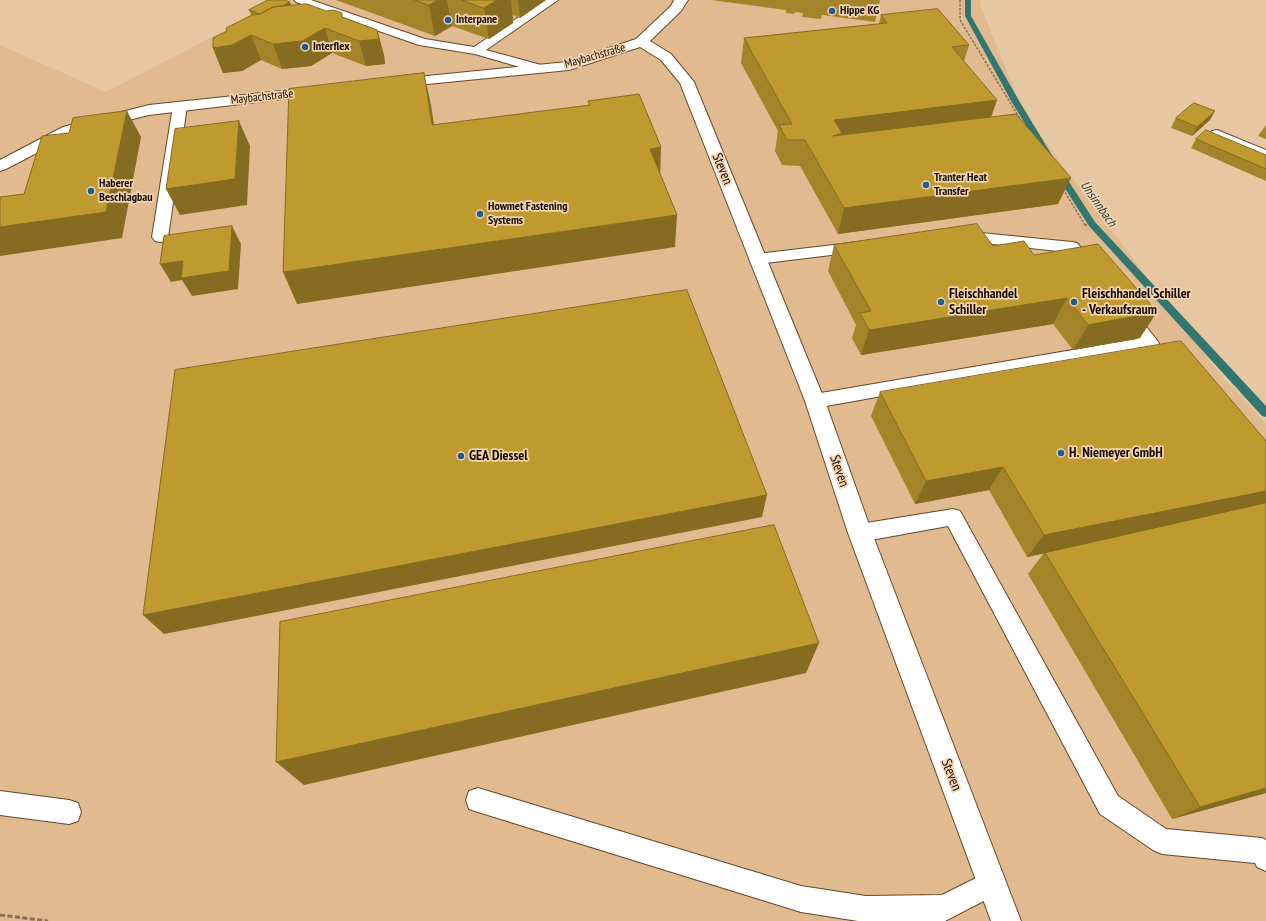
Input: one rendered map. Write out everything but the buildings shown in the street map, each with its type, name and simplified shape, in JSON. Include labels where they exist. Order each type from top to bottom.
[{"type":"street","name":"Maybachstraße","points":[[386,84],[569,66],[641,42],[676,8],[681,0]]},
{"type":"street","name":"Steven","points":[[641,42],[666,58],[687,82],[757,259],[816,401],[860,533],[1006,921]]},
{"type":"street","name":"Maybachstraße","points":[[0,166],[69,130],[149,110],[331,90]]},
{"type":"lane","points":[[300,0],[423,42],[476,51],[537,68]]},
{"type":"lane","points":[[476,51],[552,0]]},
{"type":"lane","points":[[160,237],[180,106]]},
{"type":"lane","points":[[1217,134],[1266,154]]},
{"type":"lane","points":[[947,237],[993,238],[1072,247],[1102,282]]},
{"type":"lane","points":[[757,259],[876,245]]},
{"type":"lane","points":[[816,401],[1150,343],[1117,300]]},
{"type":"lane","points":[[860,533],[953,517],[1108,805],[1162,841],[1262,851],[1266,858]]},
{"type":"lane","points":[[478,800],[801,898],[866,909],[944,908],[992,883]]},
{"type":"lane","points":[[0,803],[69,812]]},
{"type":"path","points":[[960,0],[960,20],[1026,128]]},
{"type":"path","points":[[1063,189],[1096,243],[1072,247]]},
{"type":"path","points":[[0,915],[48,921]]},
{"type":"shaded area","points":[[283,0],[980,0],[981,7],[1024,113],[1220,375],[1266,423],[1266,921],[0,921],[0,45],[106,92]]},
{"type":"waterway","name":"Unsinnbach","points":[[968,0],[968,16],[1014,99],[1049,157]]},
{"type":"waterway","name":"Unsinnbach","points":[[1059,173],[1092,224],[1266,413]]},
{"type":"place","name":"Hippe KG","points":[[832,11]]},
{"type":"place","name":"Interpane","points":[[448,20]]},
{"type":"place","name":"Interflex","points":[[305,47]]},
{"type":"place","name":"Tranter Heat Transfer","points":[[926,185]]},
{"type":"place","name":"Haberer Beschlagbau","points":[[91,191]]},
{"type":"place","name":"Howmet Fastening Systems","points":[[480,214]]},
{"type":"place","name":"Fleischhandel Schiller","points":[[941,302]]},
{"type":"place","name":"Fleischhandel Schiller - Verkaufsraum","points":[[1074,302]]},
{"type":"place","name":"H. Niemeyer GmbH","points":[[1061,453]]},
{"type":"place","name":"GEA Diessel","points":[[461,456]]}]
